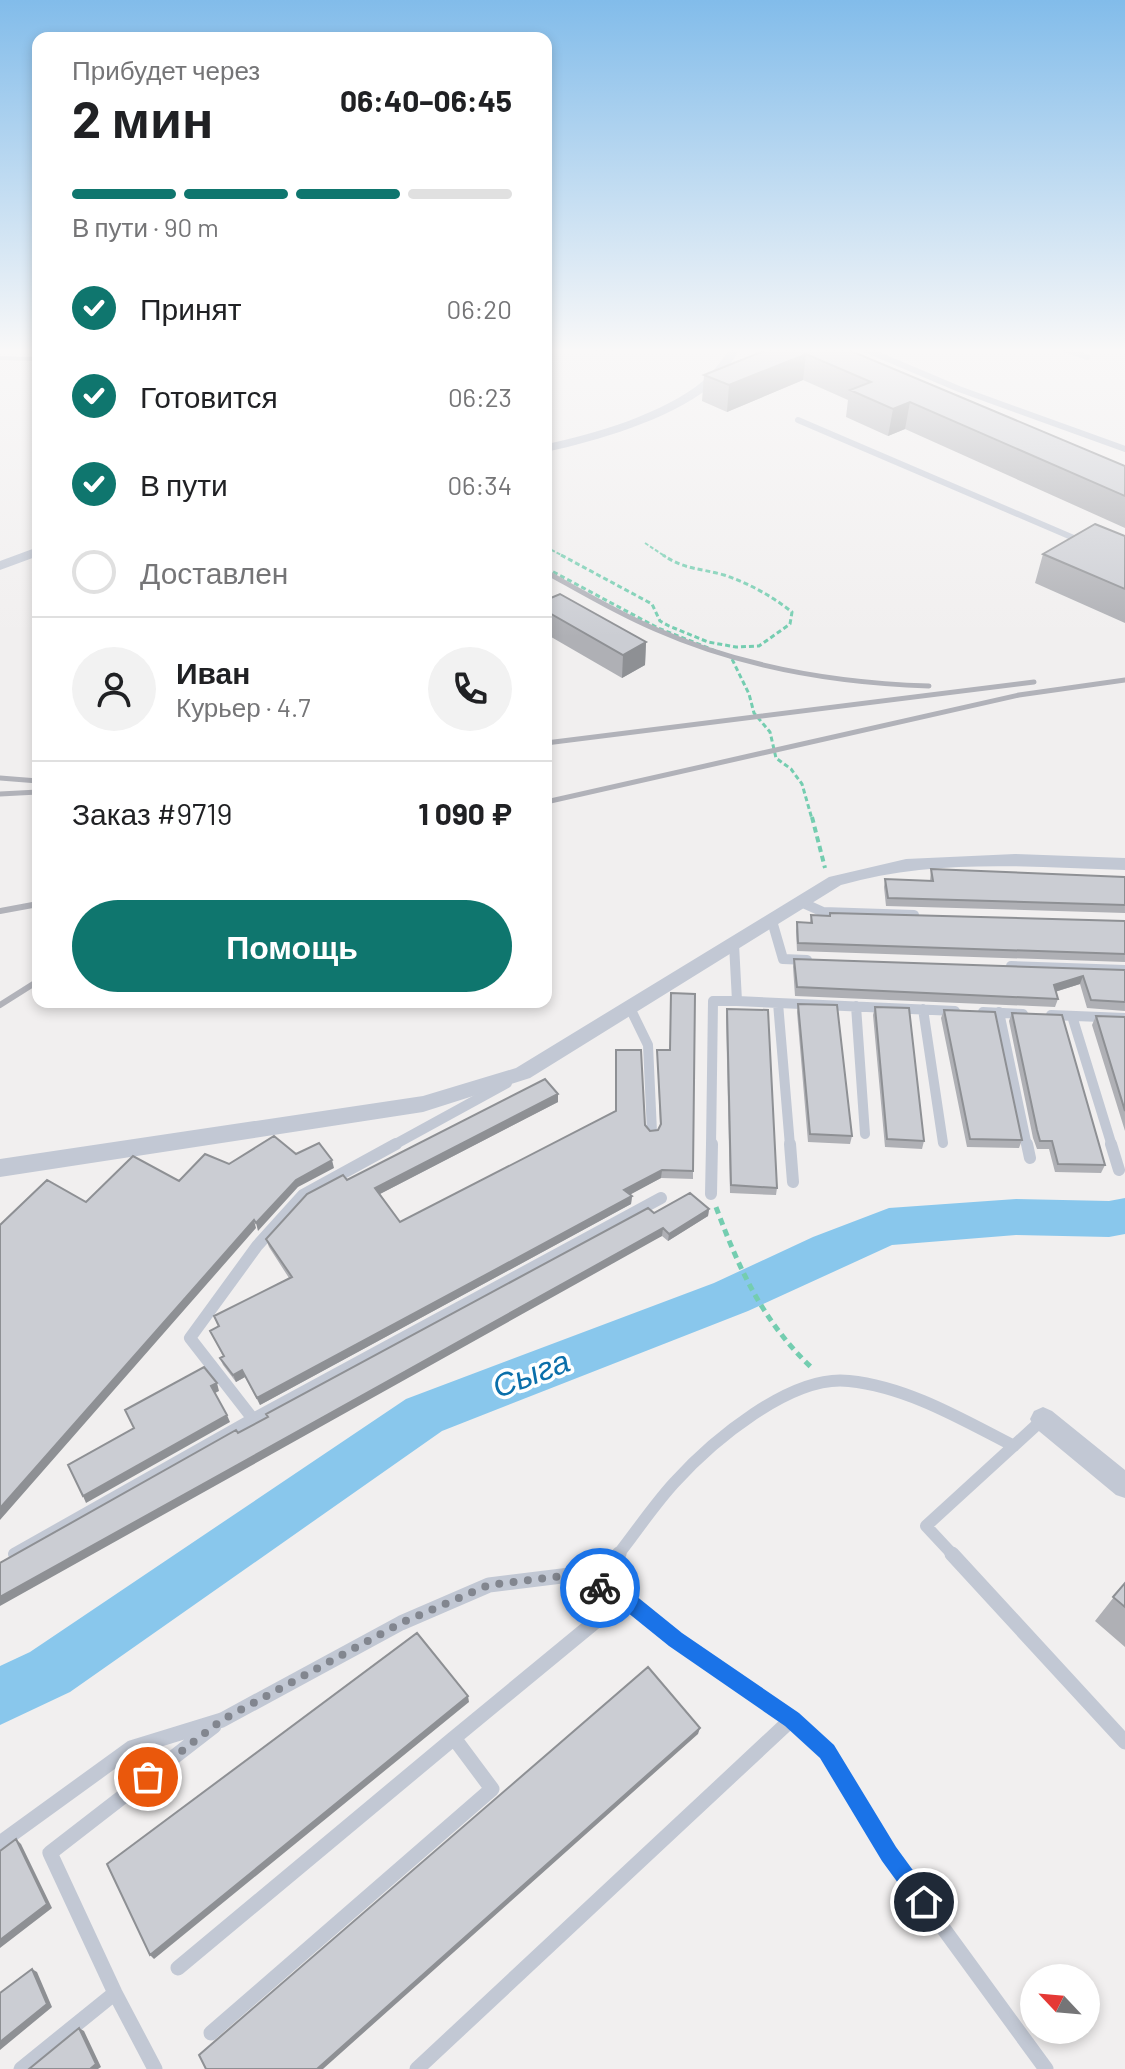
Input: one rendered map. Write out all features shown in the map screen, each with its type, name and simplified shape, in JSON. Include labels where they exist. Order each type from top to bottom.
[{"type":"street","points":[[0,566],[32,553]]},
{"type":"street","points":[[0,1168],[423,1104],[523,1073],[835,881],[874,868],[917,861],[1125,864]]},
{"type":"street","points":[[1043,1419],[1125,1486]]},
{"type":"lane","points":[[854,445],[1096,548]]},
{"type":"lane","points":[[803,903],[823,912],[919,915]]},
{"type":"lane","points":[[772,921],[783,959],[814,960]]},
{"type":"lane","points":[[734,944],[737,1001]]},
{"type":"lane","points":[[1001,966],[1125,970]]},
{"type":"lane","points":[[711,1194],[713,1001],[1028,1014]]},
{"type":"lane","points":[[778,1003],[793,1182]]},
{"type":"lane","points":[[856,1006],[865,1134]]},
{"type":"lane","points":[[630,1008],[648,1045],[652,1132]]},
{"type":"lane","points":[[923,1009],[943,1143]]},
{"type":"lane","points":[[999,1012],[1030,1158]]},
{"type":"lane","points":[[1043,1014],[1125,1018]]},
{"type":"lane","points":[[1072,1016],[1119,1170]]},
{"type":"lane","points":[[253,1419],[190,1338],[241,1266],[303,1195],[523,1073]]},
{"type":"lane","points":[[14,1554],[253,1419],[661,1198]]},
{"type":"lane","points":[[624,1598],[613,1562],[674,1482],[754,1414],[798,1390],[826,1380],[880,1387],[946,1413],[1014,1446]]},
{"type":"lane","points":[[1043,1419],[926,1526],[1125,1742]]},
{"type":"lane","points":[[155,2069],[115,1993],[50,1853],[222,1720],[401,1623],[489,1585],[570,1575],[624,1598],[675,1640],[792,1719],[827,1752],[889,1854],[1046,2069]]},
{"type":"lane","points":[[178,1968],[624,1598]]},
{"type":"lane","points":[[417,2069],[792,1719]]},
{"type":"lane","points":[[0,1843],[131,1748],[222,1720]]},
{"type":"lane","points":[[211,2033],[492,1789],[454,1738]]},
{"type":"lane","points":[[21,2069],[115,1993]]},
{"type":"path","points":[[552,550],[652,604],[664,624],[701,639],[753,648],[766,643],[790,624],[792,612],[774,598],[723,575],[686,569],[645,543]]},
{"type":"path","points":[[552,571],[658,628],[731,657],[749,694],[754,713],[770,732],[776,758],[793,771],[804,787],[814,843],[825,868],[835,881]]},
{"type":"path","points":[[711,1194],[740,1274],[764,1317],[785,1344],[826,1380]]},
{"type":"building","points":[[1007,445],[1074,445],[1125,466],[1125,496]]},
{"type":"building","points":[[1095,524],[1125,536],[1125,589],[1043,554]]},
{"type":"building","points":[[560,594],[646,642],[623,655],[552,614],[552,597]]},
{"type":"building","points":[[931,869],[1125,877],[1125,905],[888,898],[885,879],[933,881]]},
{"type":"building","points":[[830,913],[1125,921],[1125,954],[798,943],[797,922],[812,923],[811,915],[830,916]]},
{"type":"building","points":[[794,959],[1125,970],[1125,1002],[1091,1000],[1083,976],[1054,985],[1058,999],[797,987]]},
{"type":"building","points":[[671,993],[695,994],[693,1171],[662,1170],[624,1190],[632,1196],[257,1398],[242,1370],[233,1375],[220,1358],[224,1356],[210,1331],[219,1326],[214,1316],[292,1277],[266,1239],[307,1194],[343,1175],[347,1180],[545,1079],[558,1094],[375,1188],[400,1222],[616,1111],[616,1050],[641,1050],[645,1125],[650,1131],[658,1130],[661,1124],[657,1050],[670,1050]]},
{"type":"building","points":[[798,1004],[837,1005],[852,1136],[810,1134]]},
{"type":"building","points":[[875,1007],[909,1008],[924,1141],[887,1139]]},
{"type":"building","points":[[727,1009],[768,1010],[777,1188],[731,1185]]},
{"type":"building","points":[[944,1010],[995,1012],[1022,1140],[970,1139]]},
{"type":"building","points":[[1012,1013],[1062,1015],[1105,1165],[1058,1164],[1052,1141],[1040,1141]]},
{"type":"building","points":[[1096,1016],[1125,1017],[1125,1111]]},
{"type":"building","points":[[274,1136],[296,1154],[319,1143],[332,1160],[296,1180],[256,1223],[254,1220],[0,1508],[0,1225],[47,1180],[86,1202],[133,1156],[179,1181],[205,1154],[229,1164]]},
{"type":"building","points":[[690,1193],[709,1209],[669,1234],[663,1228],[0,1597],[0,1563],[236,1430],[238,1433],[268,1417],[266,1414],[648,1208],[654,1213]]},
{"type":"building","points":[[204,1367],[217,1383],[211,1386],[227,1415],[83,1496],[68,1465],[134,1428],[125,1410]]},
{"type":"building","points":[[1125,1583],[1125,1607],[1113,1597]]},
{"type":"building","points":[[417,1633],[468,1696],[150,1955],[107,1864]]},
{"type":"building","points":[[648,1667],[700,1728],[317,2069],[206,2069],[199,2055]]},
{"type":"building","points":[[16,1839],[47,1904],[0,1940],[0,1851]]},
{"type":"building","points":[[32,1969],[47,2004],[0,2042],[0,1993]]},
{"type":"building","points":[[79,2028],[96,2064],[90,2069],[29,2069]]},
{"type":"waterway","name":"Сыга","points":[[0,1696],[50,1672],[424,1415],[731,1297],[889,1227],[1016,1217],[1109,1219],[1125,1216]]},
{"type":"railway","points":[[552,575],[641,623],[721,654],[824,677],[929,686]]},
{"type":"railway","points":[[552,801],[1019,695],[1125,680]]},
{"type":"railway","points":[[552,742],[1034,682]]},
{"type":"railway","points":[[0,778],[32,781]]},
{"type":"railway","points":[[0,794],[32,792]]},
{"type":"railway","points":[[0,911],[32,905]]},
{"type":"railway","points":[[0,1005],[32,985]]},
{"type":"way so far","points":[[148,1777],[222,1720],[401,1623],[489,1585],[570,1575],[600,1588]]},
{"type":"route","points":[[600,1588],[624,1598],[675,1640],[792,1719],[827,1752],[889,1854],[924,1902]]}]
